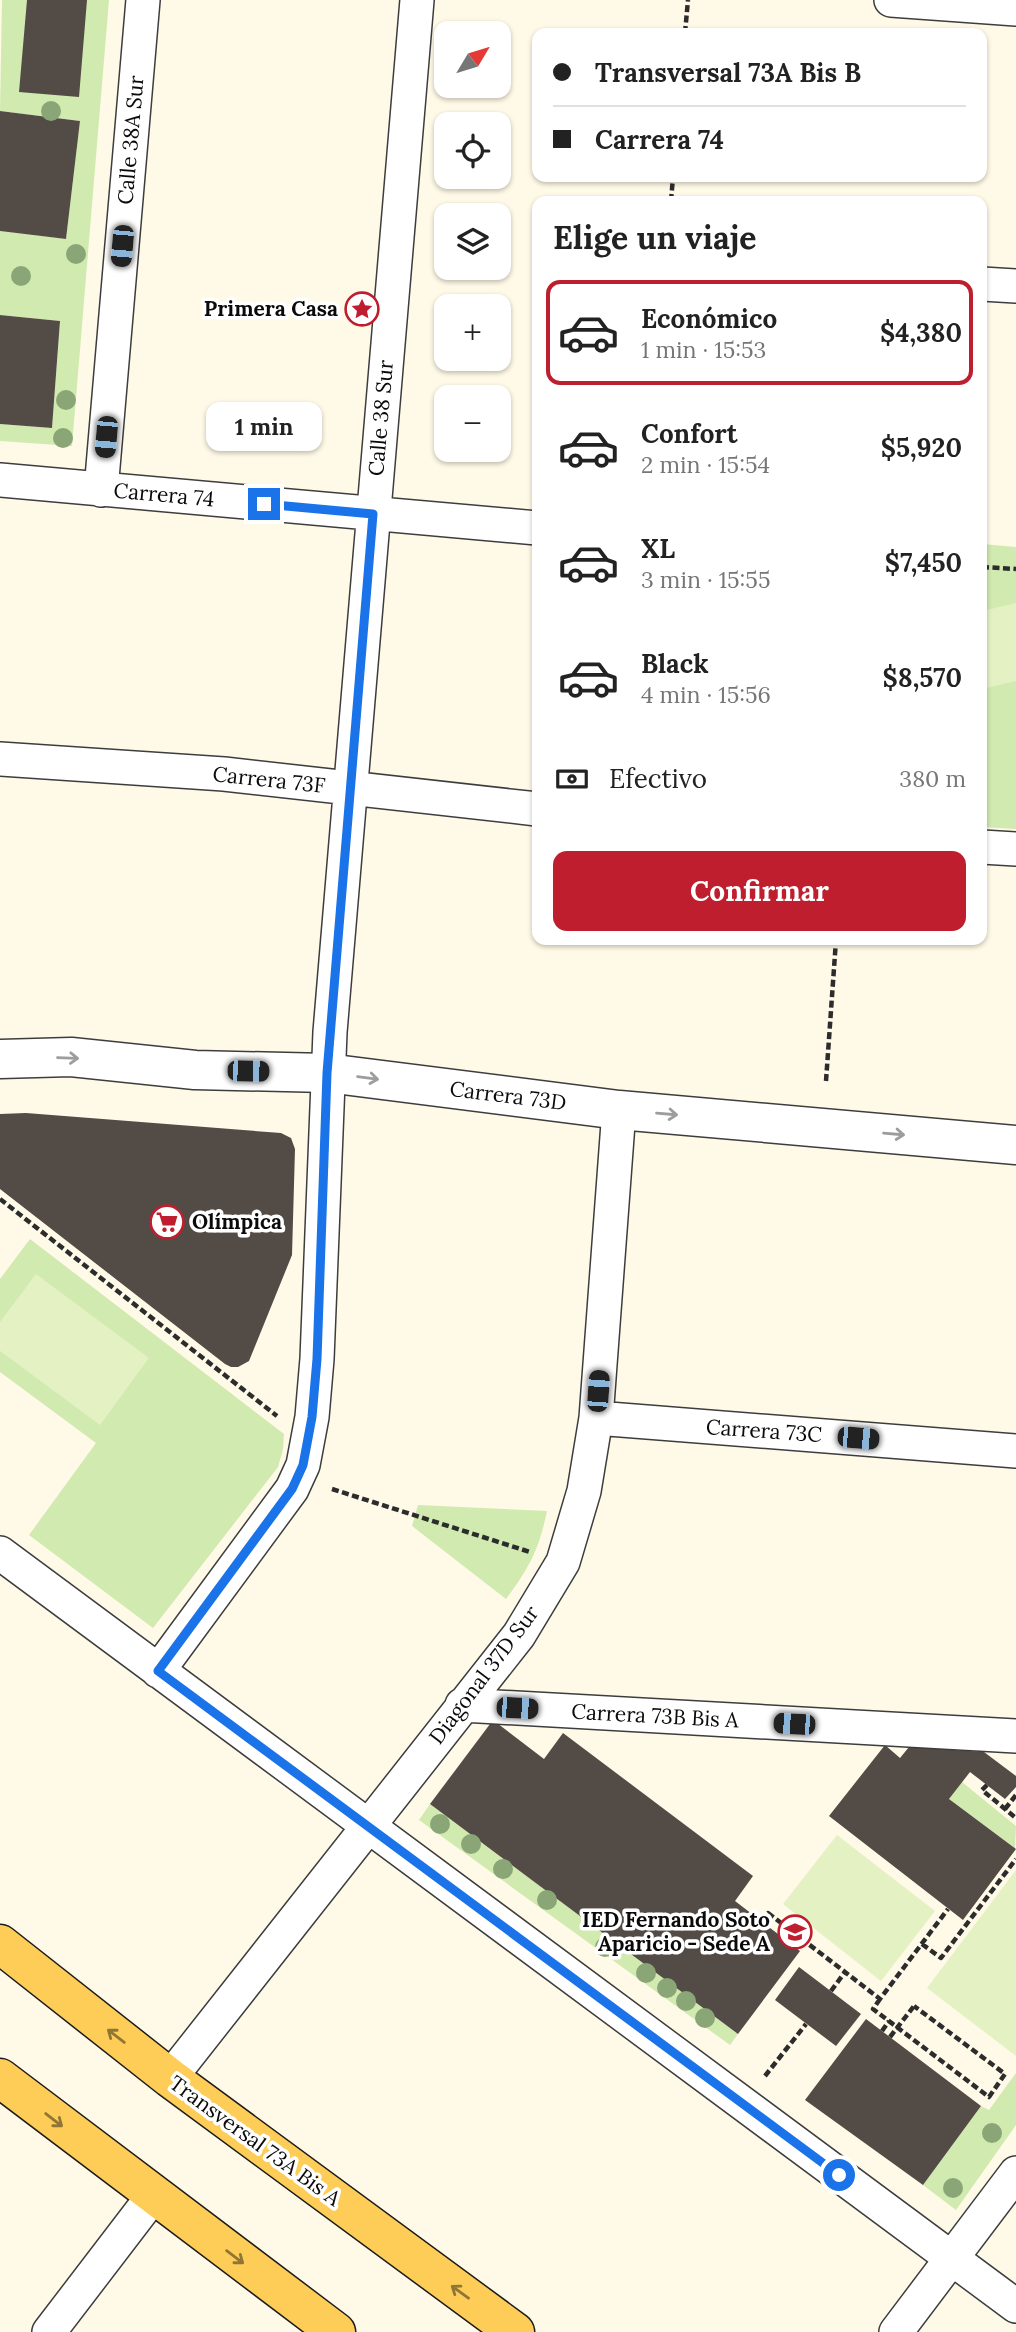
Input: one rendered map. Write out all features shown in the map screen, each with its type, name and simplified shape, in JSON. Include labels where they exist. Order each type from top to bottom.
[{"type":"main road","name":"Transversal 73A Bis A","points":[[0,1944],[170,2078],[515,2332]]},
{"type":"main road","points":[[0,2078],[335,2332]]},
{"type":"street","name":"Calle 38A Sur","points":[[102,490],[143,0]]},
{"type":"street","name":"Calle 38 Sur","points":[[158,1671],[292,1489],[303,1465],[308,1441],[317,1359],[327,1073],[417,0]]},
{"type":"street","points":[[891,0],[1016,9]]},
{"type":"street","points":[[987,284],[1016,286]]},
{"type":"street","name":"Carrera 74","points":[[0,480],[532,528]]},
{"type":"street","name":"Carrera 73F","points":[[0,759],[224,774],[532,808]]},
{"type":"street","points":[[987,847],[1016,849]]},
{"type":"street","name":"Carrera 73D","points":[[0,1059],[71,1057],[195,1070],[327,1073],[619,1110],[1016,1144]]},
{"type":"street","name":"Diagonal 37D Sur","points":[[170,2078],[519,1635],[562,1562],[584,1492],[596,1418],[619,1110]]},
{"type":"street","name":"Carrera 73C","points":[[596,1418],[1016,1451]]},
{"type":"street","points":[[0,1553],[1016,2306]]},
{"type":"street","name":"Carrera 73B Bis A","points":[[462,1705],[1016,1736]]},
{"type":"street","points":[[896,2332],[1016,2173]]},
{"type":"street","points":[[49,2332],[153,2196]]},
{"type":"path","points":[[685,28],[688,0]]},
{"type":"path","points":[[987,566],[1016,569]]},
{"type":"path","points":[[826,1081],[836,945]]},
{"type":"path","points":[[0,1199],[308,1441]]},
{"type":"path","points":[[298,1478],[562,1562]]},
{"type":"path","points":[[987,1785],[982,1790],[1016,1818]]},
{"type":"path","points":[[1005,1809],[1016,1795]]},
{"type":"path","points":[[922,1944],[941,1958],[1016,1859]]},
{"type":"path","points":[[890,2038],[898,2027],[914,2006],[1005,2074],[989,2096],[902,2031],[890,2022],[873,2009],[948,1909]]},
{"type":"path","points":[[761,1921],[768,1913],[880,1999]]},
{"type":"path","points":[[831,1991],[845,1972]]},
{"type":"path","points":[[882,2031],[890,2022]]},
{"type":"path","points":[[761,2081],[806,2024]]},
{"type":"green space","points":[[2,0],[109,0],[72,446],[0,441],[0,424],[52,428],[60,321],[0,315],[0,231],[66,239],[80,121],[0,111]]},
{"type":"green space","points":[[987,544],[1016,547],[1016,829],[987,827]]},
{"type":"green space","points":[[1016,603],[1016,681],[987,688],[987,610]]},
{"type":"green space","points":[[30,1239],[284,1434],[278,1467],[153,1628],[29,1535],[96,1443],[0,1372],[0,1279]]},
{"type":"green space","points":[[36,1274],[149,1358],[100,1425],[0,1351],[0,1322]]},
{"type":"green space","points":[[418,1505],[547,1511],[532,1557],[506,1599],[412,1526]]},
{"type":"green space","points":[[962,1782],[1016,1826],[1015,1848],[949,1799]]},
{"type":"green space","points":[[430,1804],[738,2034],[730,2045],[419,1820]]},
{"type":"green space","points":[[837,1835],[935,1911],[881,1981],[783,1904]]},
{"type":"green space","points":[[1016,1870],[1016,2056],[927,1988]]},
{"type":"green space","points":[[1016,2073],[1016,2125],[956,2210],[923,2185],[981,2106],[989,2110]]},
{"type":"building","points":[[27,0],[87,0],[79,97],[19,92]]},
{"type":"building","points":[[0,111],[80,121],[66,239],[0,231]]},
{"type":"building","points":[[0,315],[60,321],[52,428],[0,424]]},
{"type":"building","name":"Olímpica","points":[[26,1113],[281,1133],[291,1138],[295,1149],[292,1255],[249,1361],[238,1367],[225,1364],[0,1189],[0,1114]]},
{"type":"building","points":[[493,1720],[544,1759],[563,1733],[753,1876],[735,1901],[800,1951],[738,2034],[430,1804]]},
{"type":"building","points":[[885,1745],[900,1758],[909,1747],[984,1752],[1016,1776],[1016,1787],[1005,1799],[970,1772],[949,1799],[1016,1849],[963,1920],[829,1816]]},
{"type":"building","points":[[799,1967],[861,2014],[836,2046],[775,2000]]},
{"type":"building","points":[[866,2019],[981,2106],[923,2185],[805,2100]]},
{"type":"place","name":"Primera Casa","points":[[362,309]]},
{"type":"place","name":"Olímpica","points":[[167,1222]]},
{"type":"place","name":"IED Fernando Soto Aparicio - Sede A","points":[[795,1932]]},
{"type":"route","points":[[264,504],[373,514],[327,1073],[317,1359],[312,1417],[303,1465],[292,1489],[158,1671],[839,2175]]}]
